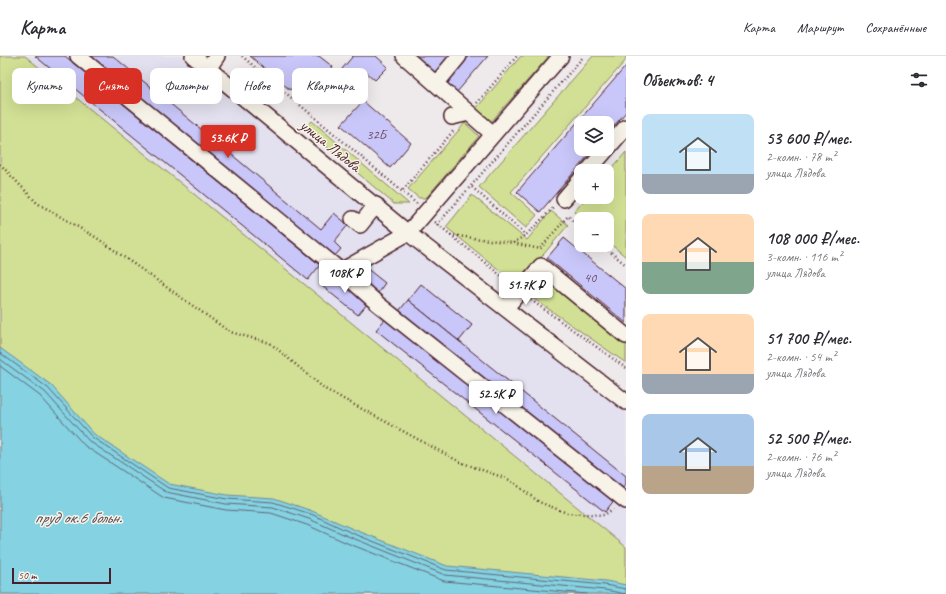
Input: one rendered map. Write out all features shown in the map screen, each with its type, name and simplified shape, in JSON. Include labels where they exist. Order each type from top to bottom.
[{"type":"street","points":[[78,56],[341,271],[378,304],[626,500]]},
{"type":"street","name":"улица Лядова","points":[[193,56],[207,68]]},
{"type":"street","points":[[209,68],[217,56]]},
{"type":"street","points":[[436,84],[459,56]]},
{"type":"street","points":[[341,271],[408,233],[561,56]]},
{"type":"street","points":[[408,57],[436,84],[494,134]]},
{"type":"street","name":"улица Лядова","points":[[222,80],[376,205],[408,233],[626,402]]},
{"type":"street","points":[[452,117],[469,113]]},
{"type":"street","points":[[594,164],[626,127]]},
{"type":"street","points":[[564,199],[574,187]]},
{"type":"street","points":[[353,219],[360,225],[376,205]]},
{"type":"street","points":[[506,308],[541,266],[626,336]]},
{"type":"path","points":[[242,56],[402,190]]},
{"type":"path","points":[[437,225],[472,187],[584,56]]},
{"type":"path","points":[[0,164],[37,203],[97,238],[230,332],[270,343],[325,389],[453,458],[510,480],[539,502],[567,513],[604,515],[626,500]]},
{"type":"path","points":[[472,187],[526,235]]},
{"type":"path","points":[[513,243],[526,235],[548,210],[564,199]]},
{"type":"path","points":[[449,235],[513,243],[540,249],[568,216],[574,222]]},
{"type":"path","points":[[610,252],[626,265]]},
{"type":"shaded area","points":[[25,56],[186,56],[201,68],[150,68],[150,104],[222,104],[222,85],[230,91],[230,104],[246,104],[626,409],[626,547],[76,98],[76,68],[40,68]]},
{"type":"green space","points":[[0,56],[25,56],[40,68],[12,68],[12,104],[76,104],[76,98],[626,547],[626,594],[0,594]]},
{"type":"green space","points":[[521,56],[549,56],[489,124],[474,111]]},
{"type":"green space","points":[[593,56],[626,56],[626,60],[577,116],[574,116],[574,120],[511,192],[537,215],[526,228],[479,187]]},
{"type":"green space","points":[[312,121],[409,204],[394,204],[305,128]]},
{"type":"green space","points":[[465,123],[479,136],[426,198],[419,198],[408,189]]},
{"type":"green space","points":[[626,152],[626,257],[614,247],[614,212],[574,212],[581,204],[614,204],[614,166]]},
{"type":"green space","points":[[472,195],[527,240],[551,211],[568,225],[518,285],[446,227]]},
{"type":"green space","points":[[543,275],[626,342],[626,363],[527,294]]},
{"type":"water","name":"пруд ок.6 больн.","points":[[0,348],[51,385],[94,434],[169,484],[227,495],[274,498],[312,511],[353,529],[447,566],[606,581],[626,585],[626,594],[0,594]]},
{"type":"building","points":[[35,56],[65,56],[84,72],[84,96],[76,90],[76,68],[50,68]]},
{"type":"building","points":[[90,56],[113,56],[127,68],[104,68]]},
{"type":"building","points":[[250,56],[319,56],[333,67],[292,68],[292,88],[290,90],[284,85],[284,68],[264,68]]},
{"type":"building","points":[[353,56],[376,56],[388,67],[375,80],[368,74],[368,68],[343,68]]},
{"type":"building","points":[[417,56],[449,56],[434,74],[416,58]]},
{"type":"building","points":[[468,56],[488,56],[457,92],[445,82]]},
{"type":"building","points":[[626,66],[626,112],[614,126],[614,116],[583,116]]},
{"type":"building","points":[[142,80],[150,87],[150,104],[171,104],[321,229],[334,213],[348,225],[334,242],[341,249],[333,258],[142,99]]},
{"type":"building","points":[[94,104],[124,104],[320,265],[308,280]]},
{"type":"building","points":[[360,104],[366,104],[411,143],[390,168],[341,125]]},
{"type":"building","points":[[574,126],[574,156],[588,156],[581,164],[574,164],[574,172],[540,212],[517,192]]},
{"type":"building","points":[[564,238],[574,246],[574,252],[581,252],[626,289],[626,323],[547,258]]},
{"type":"building","points":[[365,267],[385,283],[377,294],[356,278]]},
{"type":"building","points":[[332,274],[368,303],[358,315],[322,286]]},
{"type":"building","points":[[421,284],[472,325],[459,341],[408,300]]},
{"type":"building","points":[[408,300],[626,476],[626,484],[620,491],[399,311]]},
{"type":"building","points":[[386,318],[615,499],[605,512],[376,330]]}]
